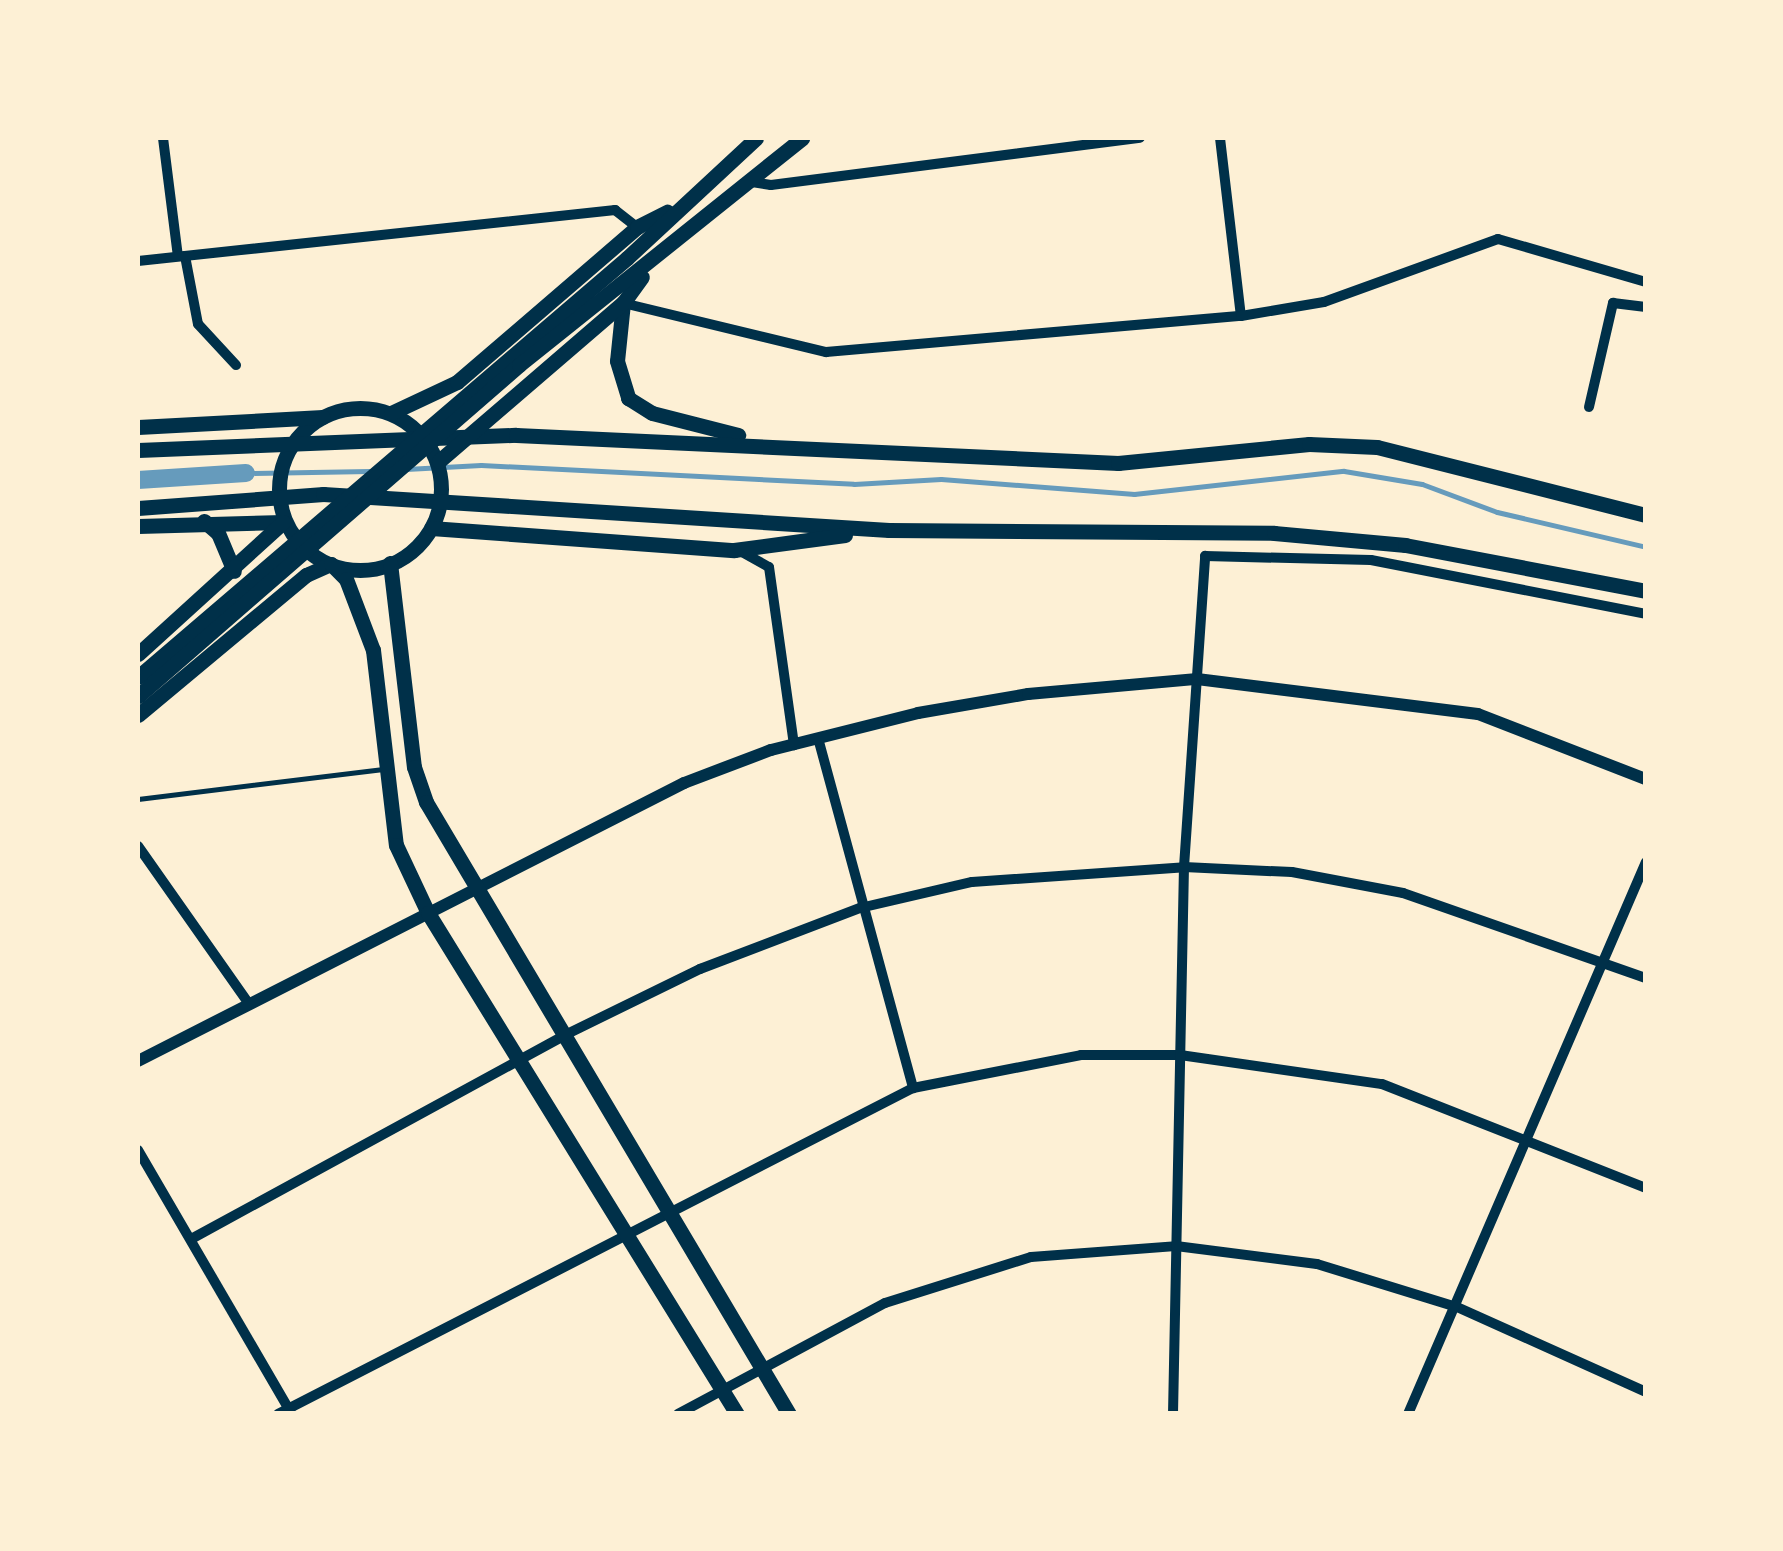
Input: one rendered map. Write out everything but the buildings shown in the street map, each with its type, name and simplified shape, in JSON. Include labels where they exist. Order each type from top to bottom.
[{"type":"main road","points":[[138,677],[576,300],[756,138]]},
{"type":"main road","points":[[439,461],[650,266],[802,138]]},
{"type":"main road","points":[[138,428],[323,417],[356,409],[391,413],[458,382],[638,226],[679,205]]},
{"type":"main road","points":[[620,296],[617,361],[628,398],[652,413],[770,444]]},
{"type":"main road","points":[[138,696],[519,364],[620,296]]},
{"type":"main road","points":[[138,715],[306,575],[331,564],[390,564],[430,528],[439,503],[439,461],[433,446],[391,413]]},
{"type":"main road","points":[[323,417],[303,431],[286,458],[280,504],[283,522],[298,546],[331,564],[362,610],[396,845],[428,913],[629,1232],[737,1414]]},
{"type":"main road","points":[[138,450],[516,434],[770,444],[907,456],[1118,463],[1308,444],[1377,446],[1646,515]]},
{"type":"main road","points":[[138,508],[340,494],[889,530],[1274,532],[1405,545],[1646,591]]},
{"type":"main road","points":[[138,526],[204,521],[283,522]]},
{"type":"main road","points":[[204,521],[218,533],[234,572]]},
{"type":"main road","points":[[138,654],[234,572],[283,522]]},
{"type":"main road","points":[[430,528],[734,550],[889,530]]},
{"type":"main road","points":[[390,564],[414,767],[473,888],[789,1414]]},
{"type":"street","points":[[164,138],[181,256],[198,324],[236,365]]},
{"type":"street","points":[[752,182],[770,186],[1140,138]]},
{"type":"street","points":[[1220,138],[1241,316]]},
{"type":"street","points":[[138,262],[616,210],[638,226]]},
{"type":"street","points":[[620,296],[826,352],[1241,316],[1324,302],[1498,239],[1646,282]]},
{"type":"street","points":[[1588,407],[1614,303],[1646,306]]},
{"type":"street","points":[[734,550],[769,566],[794,745]]},
{"type":"street","points":[[1173,1414],[1184,868],[1205,556],[1371,560],[1646,614]]},
{"type":"street","points":[[138,1061],[684,783],[818,738],[1028,694],[1197,679],[1478,714],[1646,779]]},
{"type":"street","points":[[818,738],[860,908],[913,1088]]},
{"type":"street","points":[[138,846],[249,1004]]},
{"type":"street","points":[[1408,1414],[1646,862]]},
{"type":"street","points":[[193,1238],[562,1036],[700,969],[860,908],[972,882],[1184,868],[1292,872],[1403,893],[1604,960],[1646,978]]},
{"type":"street","points":[[138,1150],[193,1238],[286,1412],[913,1088],[1081,1055],[1180,1054],[1382,1084],[1527,1136],[1646,1188]]},
{"type":"street","points":[[678,1414],[885,1304],[1031,1257],[1176,1246],[1317,1264],[1457,1307],[1646,1392]]},
{"type":"lane","points":[[138,799],[387,768]]},
{"type":"waterway","points":[[406,469],[481,465],[854,484],[941,479],[1134,494],[1344,471],[1422,484],[1497,512],[1646,547]]},
{"type":"waterway","points":[[246,473],[370,471]]},
{"type":"waterway","points":[[138,480],[246,473]]}]
